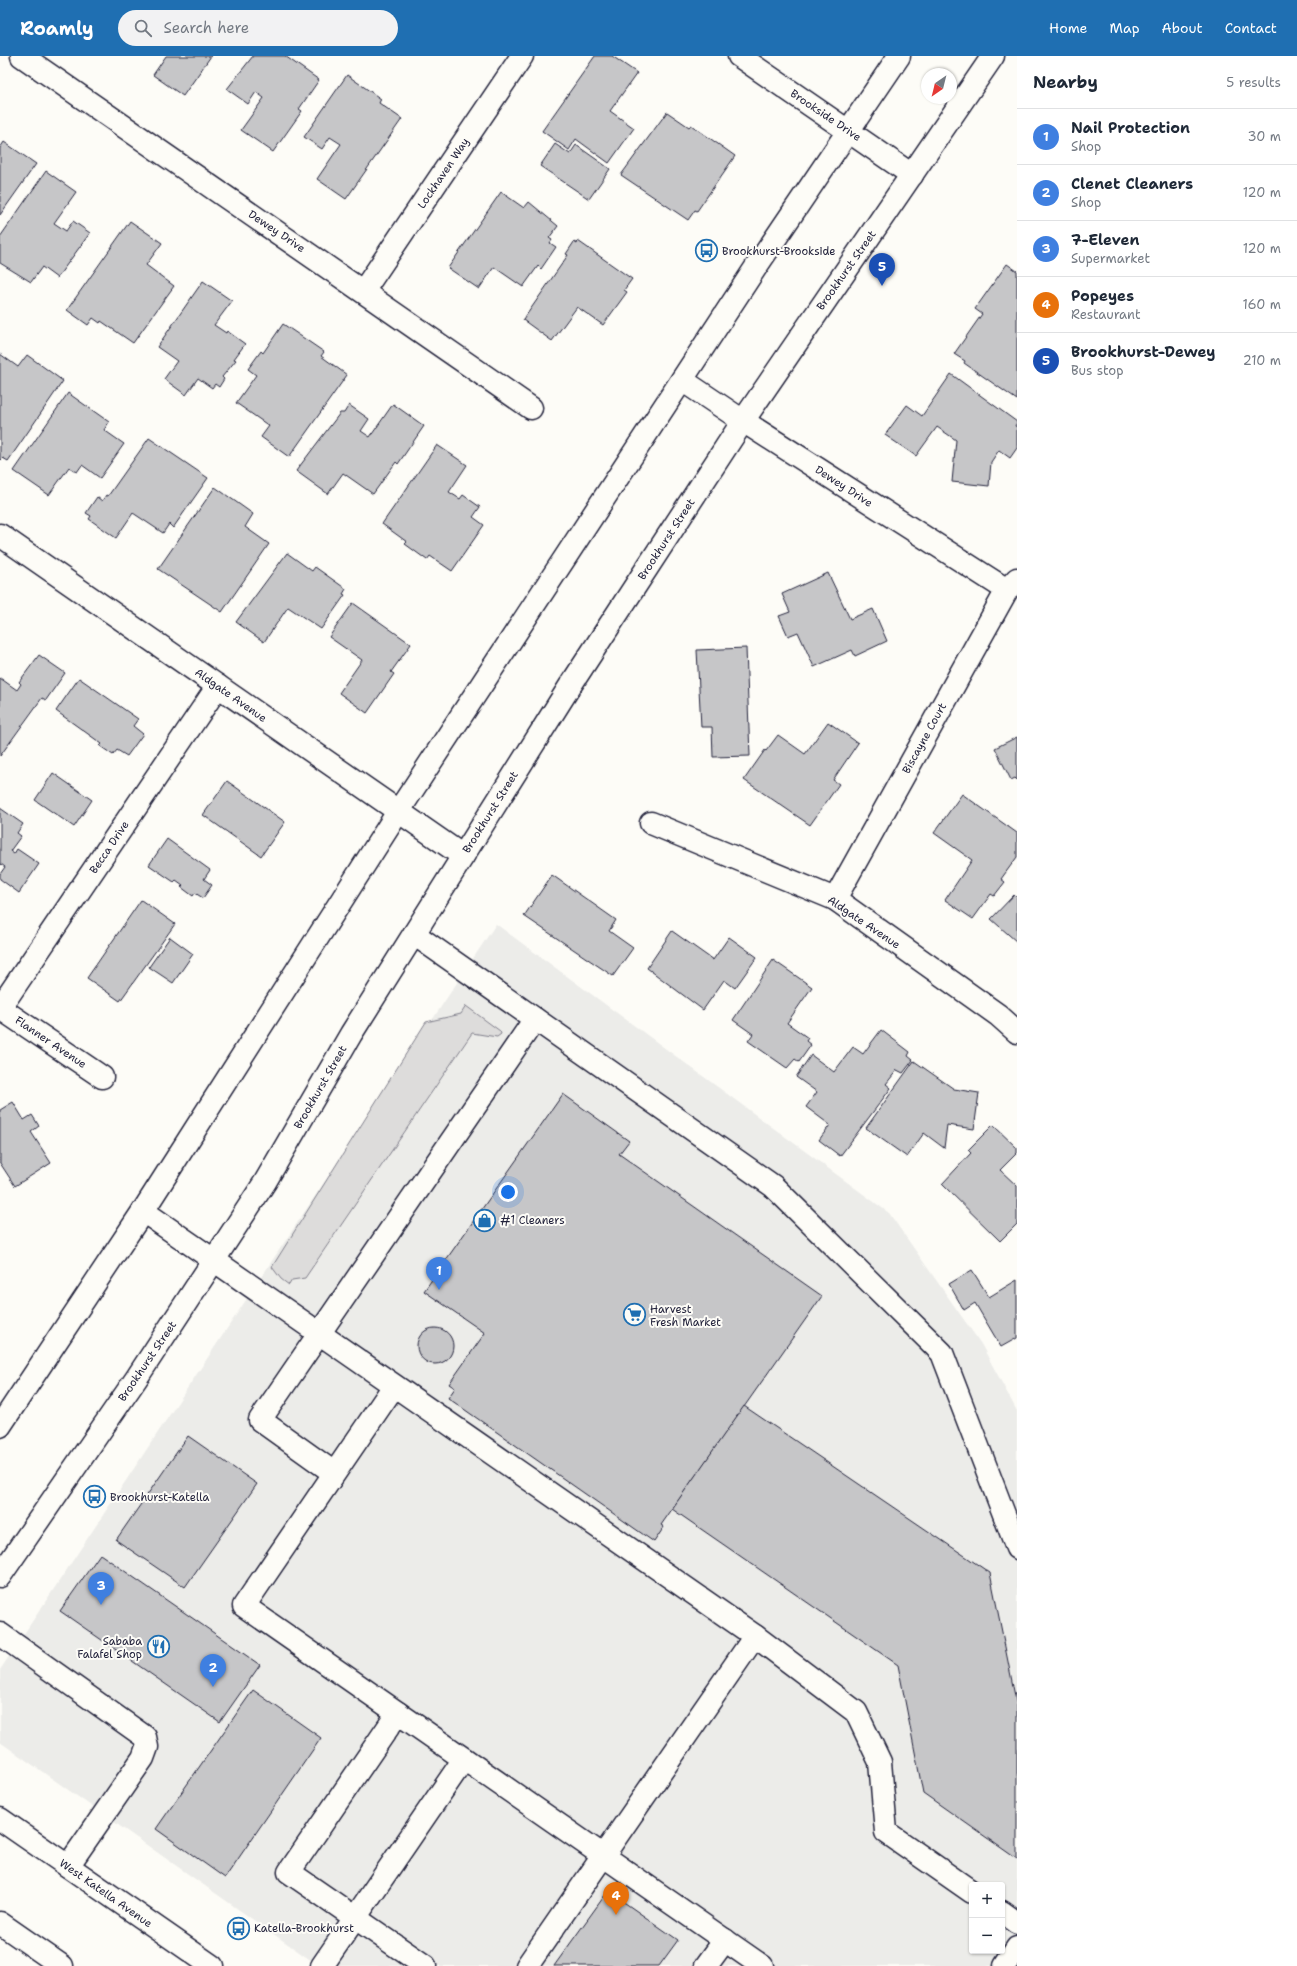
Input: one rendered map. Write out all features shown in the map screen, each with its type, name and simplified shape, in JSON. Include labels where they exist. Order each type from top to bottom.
[{"type":"main road","name":"Dewey Drive","points":[[22,56],[364,290],[531,408]]},
{"type":"main road","name":"Lockhaven Way","points":[[364,290],[522,56]]},
{"type":"main road","name":"Brookside Drive","points":[[739,56],[848,129],[912,175]]},
{"type":"main road","points":[[0,1426],[143,1212],[398,812],[848,129],[899,56]]},
{"type":"main road","name":"Brookhurst Street","points":[[0,1576],[136,1379],[265,1182],[351,1034],[570,686],[743,421],[993,56]]},
{"type":"main road","name":"Dewey Drive","points":[[682,380],[743,421],[1012,584]]},
{"type":"main road","name":"Aldgate Avenue","points":[[0,535],[463,856]]},
{"type":"main road","name":"Biscayne Court","points":[[835,899],[1012,584]]},
{"type":"main road","name":"Becca Drive","points":[[0,1008],[218,686]]},
{"type":"main road","name":"Aldgate Avenue","points":[[651,823],[835,899],[998,1015],[1017,1032]]},
{"type":"main road","points":[[414,934],[773,1186],[942,1353],[1017,1548]]},
{"type":"main road","name":"Flanner Avenue","points":[[0,1008],[102,1077]]},
{"type":"main road","points":[[334,1472],[260,1420],[535,1019]]},
{"type":"main road","points":[[143,1212],[754,1636],[856,1712],[880,1762],[886,1832],[969,1890]]},
{"type":"main road","points":[[394,1386],[244,1606],[762,1966]]},
{"type":"main road","points":[[0,1634],[145,1737],[147,1747],[143,1758],[68,1866]]},
{"type":"main road","points":[[527,1966],[754,1636]]},
{"type":"main road","points":[[398,1713],[289,1872],[426,1966]]},
{"type":"main road","points":[[322,1966],[464,1759]]},
{"type":"main road","name":"West Katella Avenue","points":[[0,1819],[212,1966]]},
{"type":"main road","points":[[1005,1914],[1017,1923]]},
{"type":"main road","points":[[0,1923],[62,1966]]},
{"type":"main road","points":[[706,1966],[725,1940]]},
{"type":"main road","points":[[1005,1966],[1017,1948]]},
{"type":"shaded area","points":[[496,924],[889,1213],[981,1344],[1017,1411],[1017,1966],[319,1966],[0,1742],[0,1670]]},
{"type":"shaded area","points":[[466,1006],[500,1031],[501,1034],[497,1037],[472,1033],[305,1278],[292,1280],[289,1285],[281,1279],[272,1267],[426,1022],[461,1014]]},
{"type":"building","points":[[166,56],[211,56],[183,96],[153,75]]},
{"type":"building","points":[[253,56],[285,56],[319,80],[299,109],[302,111],[273,152],[241,130],[264,98],[256,92],[248,104],[227,89]]},
{"type":"building","points":[[595,56],[612,56],[637,73],[610,111],[634,128],[609,163],[576,139],[569,150],[542,131]]},
{"type":"building","points":[[347,75],[381,99],[379,103],[402,119],[346,199],[317,179],[341,144],[330,137],[322,149],[304,137]]},
{"type":"building","points":[[667,112],[689,127],[691,125],[735,156],[697,211],[695,210],[688,220],[621,175]]},
{"type":"building","points":[[4,142],[36,164],[0,215],[0,148]]},
{"type":"building","points":[[555,144],[570,154],[576,145],[610,169],[589,199],[540,166]]},
{"type":"building","points":[[46,171],[76,192],[54,223],[66,231],[73,221],[90,233],[57,278],[42,267],[31,282],[0,263],[0,237]]},
{"type":"building","points":[[501,192],[524,208],[529,202],[558,226],[549,238],[552,240],[550,243],[556,247],[541,269],[538,266],[523,287],[494,267],[479,289],[448,268]]},
{"type":"building","points":[[130,221],[162,243],[146,265],[174,286],[133,343],[101,321],[100,323],[93,318],[88,325],[67,310]]},
{"type":"building","points":[[578,241],[632,279],[624,290],[627,292],[603,325],[577,307],[552,341],[523,320],[568,255],[566,254],[574,242],[577,244]]},
{"type":"building","points":[[1007,264],[1017,271],[1017,400],[964,363],[965,361],[954,354],[982,314],[975,309]]},
{"type":"building","points":[[203,281],[232,301],[214,325],[226,333],[227,331],[245,344],[234,359],[236,360],[222,377],[224,379],[219,387],[215,384],[212,388],[198,378],[186,395],[164,379],[177,361],[157,347]]},
{"type":"building","points":[[283,324],[324,352],[321,356],[347,375],[289,457],[261,437],[269,426],[236,403],[256,375],[248,369],[261,351],[263,353]]},
{"type":"building","points":[[0,354],[18,367],[27,355],[63,381],[8,461],[3,458],[1,460],[0,459]]},
{"type":"building","points":[[951,374],[1017,422],[1015,426],[1017,427],[1017,448],[1010,458],[999,450],[991,462],[989,486],[952,482],[956,440],[937,427],[916,456],[885,435],[907,405],[922,416]]},
{"type":"building","points":[[68,393],[109,422],[104,430],[124,444],[100,478],[82,465],[77,472],[69,467],[49,495],[14,471]]},
{"type":"building","points":[[393,404],[424,426],[398,464],[396,462],[373,494],[343,473],[328,494],[296,471],[340,413],[344,413],[349,405],[369,419],[361,431],[370,437]]},
{"type":"building","points":[[149,438],[208,478],[173,528],[169,524],[163,533],[133,513],[116,538],[89,519],[91,516],[86,513],[97,497],[102,501],[106,495],[108,496]]},
{"type":"building","points":[[437,445],[467,465],[449,492],[460,499],[463,495],[480,507],[473,517],[484,525],[452,571],[430,556],[427,560],[405,544],[407,542],[382,524]]},
{"type":"building","points":[[215,487],[253,514],[245,527],[269,544],[222,612],[158,569]]},
{"type":"building","points":[[287,553],[312,571],[315,567],[346,589],[343,594],[345,595],[321,629],[288,607],[264,642],[236,622]]},
{"type":"building","points":[[828,573],[850,619],[873,609],[887,641],[855,656],[852,650],[814,667],[798,632],[788,636],[779,616],[790,612],[782,594]]},
{"type":"building","points":[[353,603],[411,644],[391,672],[394,674],[367,713],[339,693],[362,660],[329,637]]},
{"type":"building","points":[[746,648],[750,756],[713,757],[712,727],[701,727],[697,650]]},
{"type":"building","points":[[39,655],[65,673],[46,700],[42,698],[0,756],[0,678],[17,690],[21,684],[19,682]]},
{"type":"building","points":[[79,678],[138,719],[133,726],[143,734],[127,756],[117,750],[113,755],[100,746],[102,744],[56,711]]},
{"type":"building","points":[[828,722],[858,743],[833,780],[839,784],[810,825],[744,780],[765,750],[766,751],[778,735],[805,754]]},
{"type":"building","points":[[1017,737],[1017,780],[1015,778],[1011,780],[995,748]]},
{"type":"building","points":[[53,773],[92,800],[74,827],[35,800]]},
{"type":"building","points":[[227,781],[285,822],[261,856],[203,815]]},
{"type":"building","points":[[962,794],[1017,833],[1017,857],[1001,879],[1005,882],[994,896],[991,894],[973,919],[945,900],[972,860],[934,833]]},
{"type":"building","points":[[0,808],[23,824],[17,833],[21,836],[10,851],[14,854],[17,849],[39,864],[19,893],[0,879],[0,874],[5,867],[1,864],[0,865]]},
{"type":"building","points":[[167,839],[210,870],[204,879],[212,885],[203,898],[195,893],[193,896],[181,887],[183,885],[176,880],[174,882],[149,865]]},
{"type":"building","points":[[552,875],[616,920],[609,931],[633,948],[613,976],[524,916]]},
{"type":"building","points":[[1014,895],[1017,898],[1017,942],[991,919]]},
{"type":"building","points":[[141,900],[175,924],[120,1001],[87,978]]},
{"type":"building","points":[[672,931],[713,960],[729,937],[757,957],[735,988],[724,980],[703,1010],[647,968]]},
{"type":"building","points":[[170,937],[193,954],[173,983],[149,967]]},
{"type":"building","points":[[773,960],[812,987],[787,1023],[808,1038],[806,1041],[811,1045],[799,1062],[795,1059],[787,1068],[748,1041],[753,1034],[733,1020]]},
{"type":"building","points":[[881,1030],[910,1052],[908,1056],[913,1060],[903,1073],[897,1070],[886,1084],[891,1088],[840,1156],[819,1140],[830,1125],[806,1107],[817,1092],[796,1077],[811,1055],[834,1072],[853,1047],[863,1054]]},
{"type":"building","points":[[914,1061],[954,1089],[979,1093],[974,1129],[947,1125],[944,1148],[924,1133],[907,1157],[866,1128]]},
{"type":"building","name":"Harvest Fresh Market","points":[[563,1094],[629,1141],[619,1154],[822,1296],[661,1525],[664,1527],[654,1542],[448,1398],[455,1388],[449,1384],[485,1333],[424,1291]]},
{"type":"building","points":[[13,1102],[24,1120],[32,1115],[39,1126],[31,1132],[51,1163],[15,1186],[0,1163],[0,1110]]},
{"type":"building","points":[[993,1125],[1017,1148],[1017,1153],[1000,1170],[1017,1186],[1017,1224],[1000,1241],[942,1184],[971,1153],[968,1150]]},
{"type":"building","points":[[972,1270],[989,1297],[1017,1280],[1017,1338],[1001,1347],[975,1303],[964,1310],[949,1284]]},
{"type":"building","points":[[435,1328],[445,1331],[450,1336],[453,1346],[450,1356],[445,1361],[435,1364],[425,1361],[420,1356],[417,1346],[420,1336],[425,1331]]},
{"type":"building","points":[[744,1406],[990,1573],[1017,1706],[1017,1859],[923,1793],[898,1665],[672,1509]]},
{"type":"building","points":[[188,1436],[257,1484],[185,1587],[116,1540]]},
{"type":"building","points":[[100,1554],[260,1665],[220,1722],[60,1611]]},
{"type":"building","points":[[253,1690],[321,1738],[225,1878],[156,1829]]},
{"type":"building","points":[[608,1891],[678,1940],[659,1966],[554,1966]]},
{"type":"place","name":"Brookhurst-Brookside","points":[[707,251]]},
{"type":"place","name":"Brookhurst-Dewey","points":[[882,286]]},
{"type":"place","name":"#1 Cleaners","points":[[484,1220]]},
{"type":"place","name":"Nail Protection","points":[[439,1290]]},
{"type":"place","name":"Harvest Fresh Market","points":[[634,1315]]},
{"type":"place","name":"Brookhurst-Katella","points":[[95,1497]]},
{"type":"place","name":"7-Eleven","points":[[101,1605]]},
{"type":"place","name":"Sababa Falafel Shop","points":[[158,1647]]},
{"type":"place","name":"Clenet Cleaners","points":[[213,1687]]},
{"type":"place","name":"Popeyes","points":[[616,1915]]},
{"type":"place","name":"Katella-Brookhurst","points":[[239,1928]]}]
